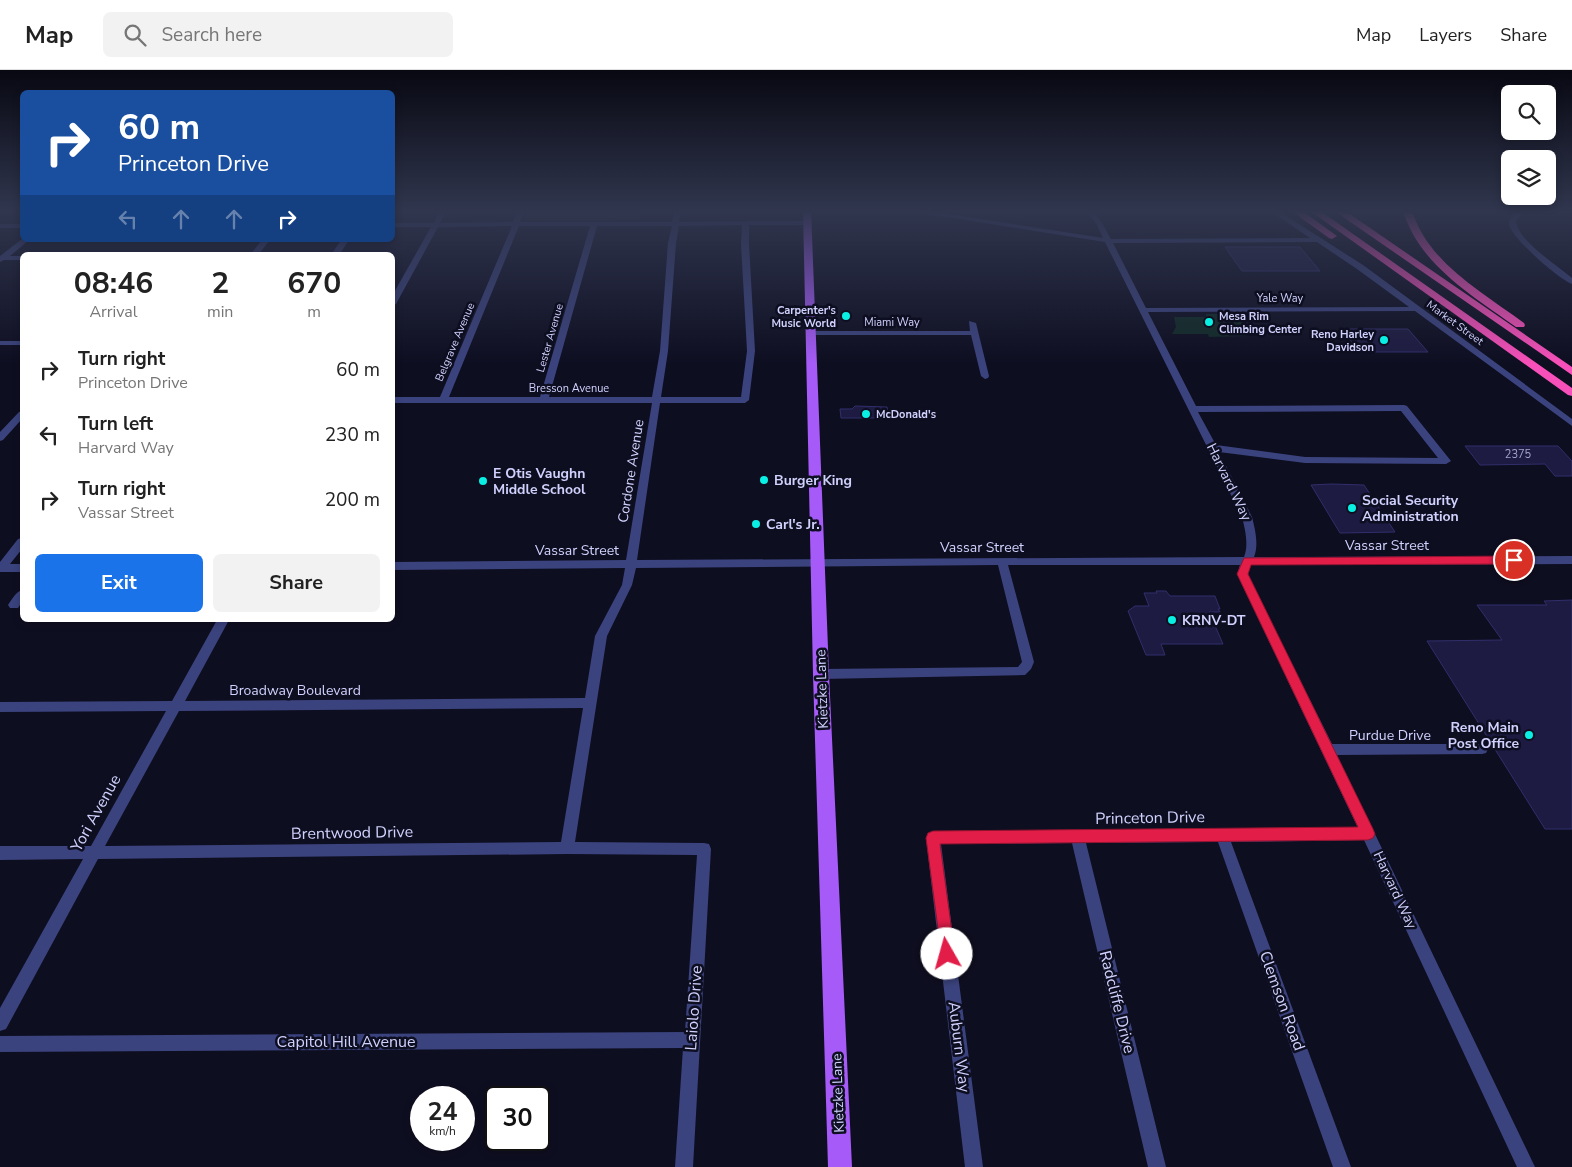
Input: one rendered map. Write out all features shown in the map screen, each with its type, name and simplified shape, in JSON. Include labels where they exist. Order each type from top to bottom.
[{"type":"highway","points":[[1371,261],[1420,294],[1494,338]]},
{"type":"highway","points":[[1385,261],[1572,393]]},
{"type":"highway","points":[[1411,261],[1572,372]]},
{"type":"highway","points":[[1440,261],[1572,366]]},
{"type":"main road","name":"Kietzke Lane","points":[[808,261],[840,1167]]},
{"type":"street","points":[[395,299],[416,261]]},
{"type":"street","name":"Belgrave Avenue","points":[[443,400],[501,261]]},
{"type":"street","name":"Lester Avenue","points":[[544,399],[583,261]]},
{"type":"street","name":"Cordone Avenue","points":[[568,848],[601,636],[627,585],[664,351],[671,261]]},
{"type":"street","name":"Bresson Avenue","points":[[395,400],[745,400],[751,351],[746,261]]},
{"type":"street","name":"Harvard Way","points":[[1118,261],[1249,523],[1251,552],[1242,574],[1328,750],[1526,1167]]},
{"type":"street","name":"Market Street","points":[[1351,261],[1572,423]]},
{"type":"street","points":[[1548,261],[1572,282]]},
{"type":"street","name":"Yale Way","points":[[1142,310],[1417,310]]},
{"type":"street","points":[[972,323],[985,376]]},
{"type":"street","name":"Miami Way","points":[[811,333],[974,333]]},
{"type":"street","points":[[0,343],[20,343]]},
{"type":"street","points":[[1193,409],[1404,408],[1446,461],[1305,460],[1212,448]]},
{"type":"street","points":[[0,438],[20,416]]},
{"type":"street","points":[[1,568],[20,544]]},
{"type":"street","name":"Vassar Street","points":[[395,566],[818,562],[1572,560]]},
{"type":"street","points":[[822,674],[1021,672],[1028,666],[1028,662],[1002,562]]},
{"type":"street","points":[[1,568],[20,568]]},
{"type":"street","points":[[14,605],[20,597]]},
{"type":"street","name":"Yori Avenue","points":[[0,1024],[222,622]]},
{"type":"street","name":"Broadway Boulevard","points":[[0,708],[590,703]]},
{"type":"street","name":"Purdue Drive","points":[[1328,750],[1482,750]]},
{"type":"street","name":"Clemson Road","points":[[1222,834],[1342,1167]]},
{"type":"street","name":"Princeton Drive","points":[[933,838],[1368,834]]},
{"type":"street","name":"Radcliffe Drive","points":[[1077,836],[1158,1167]]},
{"type":"street","name":"Auburn Way","points":[[933,838],[974,1167]]},
{"type":"street","name":"Brentwood Drive","points":[[0,853],[568,848],[704,849]]},
{"type":"street","name":"Laiolo Drive","points":[[684,1167],[704,849]]},
{"type":"street","name":"Capitol Hill Avenue","points":[[0,1044],[692,1040]]},
{"type":"green space","name":"Mesa Rim Climbing Center","points":[[1206,314],[1242,314],[1246,336],[1209,337],[1208,334],[1172,334],[1176,327],[1174,317],[1206,317]]},
{"type":"building","points":[[1235,261],[1312,261],[1320,271],[1242,271]]},
{"type":"building","name":"Reno Harley Davidson","points":[[1342,329],[1408,329],[1428,352],[1359,352]]},
{"type":"building","name":"McDonald's","points":[[855,406],[887,407],[889,418],[841,418],[840,409],[852,409]]},
{"type":"building","points":[[1465,446],[1558,446],[1572,461],[1572,476],[1555,476],[1545,464],[1480,465]]},
{"type":"building","name":"Social Security Administration","points":[[1311,485],[1364,485],[1395,532],[1340,533]]},
{"type":"building","name":"KRNV-DT","points":[[1156,591],[1166,591],[1170,596],[1215,596],[1220,612],[1209,612],[1223,644],[1161,644],[1165,655],[1146,655],[1128,611],[1135,606],[1149,606],[1144,593],[1157,593]]},
{"type":"building","name":"Reno Main Post Office","points":[[1572,600],[1572,829],[1545,829],[1427,641],[1502,640],[1477,605],[1547,605],[1544,601]]},
{"type":"place","name":"Carpenter's Music World","points":[[846,316]]},
{"type":"place","name":"Mesa Rim Climbing Center","points":[[1209,322]]},
{"type":"place","name":"Reno Harley Davidson","points":[[1384,340]]},
{"type":"place","name":"McDonald's","points":[[866,414]]},
{"type":"place","name":"Burger King","points":[[764,480]]},
{"type":"place","name":"E Otis Vaughn Middle School","points":[[483,481]]},
{"type":"place","name":"Social Security Administration","points":[[1352,508]]},
{"type":"place","name":"Carl's Jr.","points":[[756,524]]},
{"type":"place","name":"KRNV-DT","points":[[1172,620]]},
{"type":"place","name":"Reno Main Post Office","points":[[1529,735]]},
{"type":"route","points":[[947,954],[933,838],[1368,834],[1242,574],[1247,561],[1514,560]]}]
